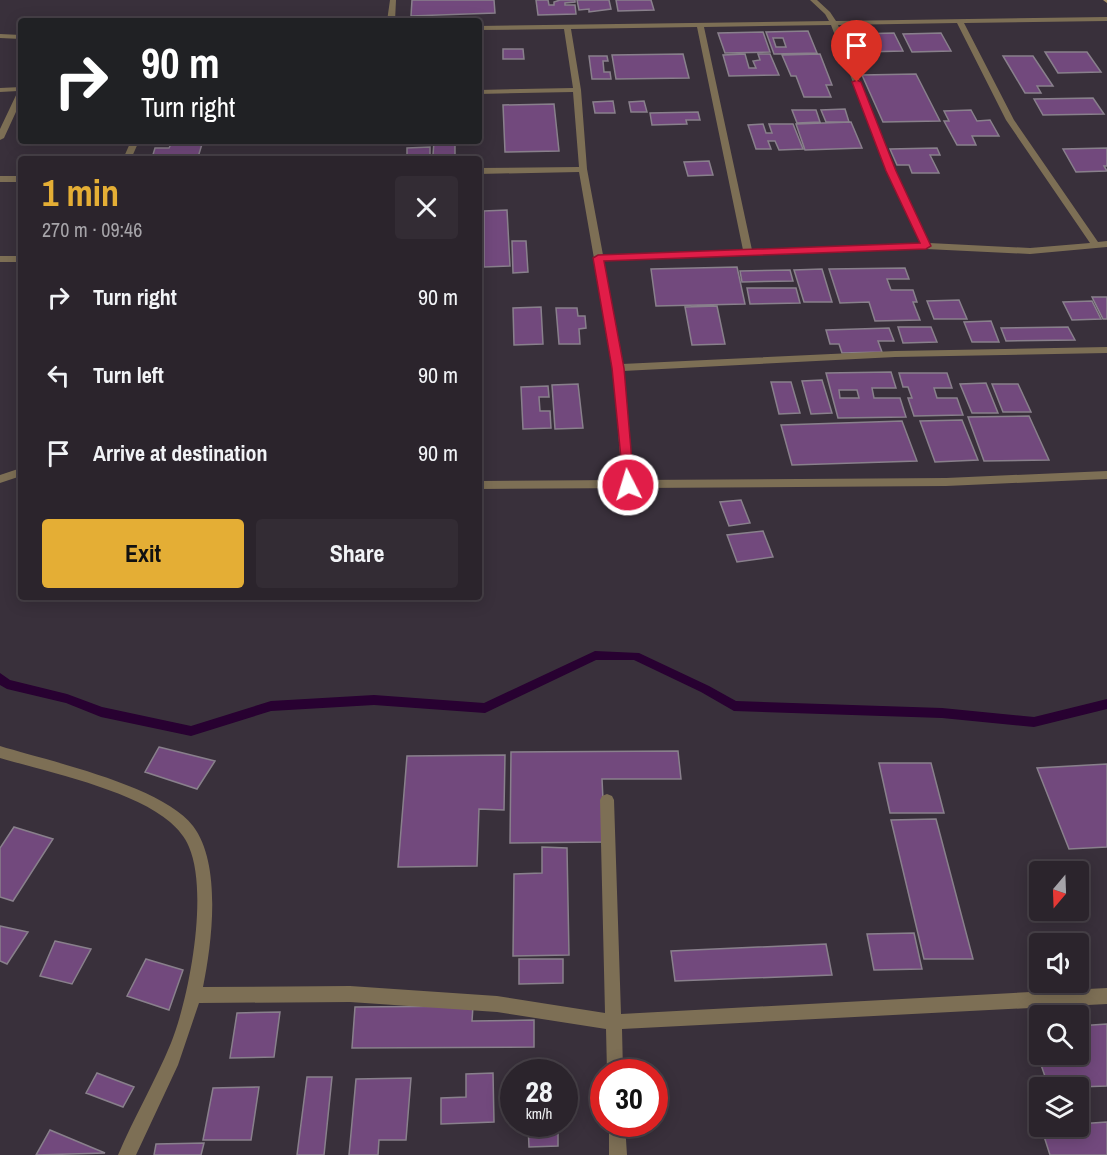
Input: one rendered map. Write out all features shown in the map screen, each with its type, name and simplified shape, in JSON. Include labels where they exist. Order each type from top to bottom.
[{"type":"street","points":[[392,18],[393,0]]},
{"type":"street","points":[[813,0],[828,13],[833,22],[891,171],[926,246]]},
{"type":"street","points":[[482,28],[1107,19]]},
{"type":"street","points":[[959,21],[1010,120],[1095,245]]},
{"type":"street","points":[[700,24],[748,253]]},
{"type":"street","points":[[567,26],[577,90],[583,169],[618,368],[628,485]]},
{"type":"street","points":[[0,36],[18,36]]},
{"type":"street","points":[[0,90],[18,90]]},
{"type":"street","points":[[482,92],[577,90]]},
{"type":"street","points":[[0,138],[18,97]]},
{"type":"street","points":[[482,171],[583,169]]},
{"type":"street","points":[[0,179],[18,178]]},
{"type":"street","points":[[598,258],[926,246],[1030,251],[1107,244]]},
{"type":"street","points":[[0,259],[18,259]]},
{"type":"street","points":[[618,368],[895,354],[1107,350]]},
{"type":"street","points":[[0,479],[18,473]]},
{"type":"street","points":[[482,485],[946,482],[1107,475]]},
{"type":"street","points":[[0,752],[134,794],[168,812],[189,830],[198,851],[206,886],[200,956],[186,1025],[127,1155]]},
{"type":"street","points":[[607,800],[614,1059]]},
{"type":"street","points":[[192,995],[350,994],[497,1004],[613,1022],[1107,996]]},
{"type":"street","points":[[617,1137],[618,1155]]},
{"type":"building","points":[[412,0],[494,0],[495,13],[411,16]]},
{"type":"building","points":[[536,0],[548,0],[549,5],[554,5],[554,2],[560,0],[575,0],[565,5],[575,5],[576,14],[538,15]]},
{"type":"building","points":[[577,0],[609,0],[611,9],[589,12],[589,9],[579,10]]},
{"type":"building","points":[[616,0],[651,0],[654,10],[618,11]]},
{"type":"building","points":[[808,31],[817,53],[774,54],[766,32]],"holes":[[[773,38],[783,38],[786,47],[776,47]]]},
{"type":"building","points":[[763,32],[770,52],[725,53],[718,33]]},
{"type":"building","points":[[894,33],[903,51],[864,52],[856,34]]},
{"type":"building","points":[[941,33],[951,51],[912,52],[903,34]]},
{"type":"building","points":[[503,49],[523,49],[524,59],[503,59]]},
{"type":"building","points":[[1045,52],[1087,52],[1101,72],[1058,73]]},
{"type":"building","points":[[683,54],[689,78],[616,79],[612,55]]},
{"type":"building","points":[[745,54],[749,68],[756,68],[753,61],[760,60],[758,54],[770,54],[779,75],[729,76],[723,55]]},
{"type":"building","points":[[820,54],[832,85],[826,85],[831,97],[804,97],[796,76],[791,76],[782,55]]},
{"type":"building","points":[[589,56],[607,56],[608,61],[603,61],[604,72],[610,72],[611,79],[592,79]]},
{"type":"building","points":[[1003,56],[1033,56],[1053,86],[1037,86],[1041,93],[1025,93]]},
{"type":"building","points":[[916,74],[940,121],[883,122],[862,75]]},
{"type":"building","points":[[1093,98],[1104,114],[1043,115],[1034,99]]},
{"type":"building","points":[[613,101],[615,113],[595,113],[593,102]]},
{"type":"building","points":[[644,101],[647,112],[631,112],[629,102]]},
{"type":"building","points":[[554,104],[559,151],[505,152],[503,105]]},
{"type":"building","points":[[845,109],[849,122],[826,122],[821,110]]},
{"type":"building","points":[[792,110],[816,110],[820,122],[797,123]]},
{"type":"building","points":[[971,110],[977,121],[990,120],[999,136],[972,136],[976,145],[957,145],[944,121],[949,121],[944,111]]},
{"type":"building","points":[[698,112],[700,120],[686,120],[687,124],[652,125],[650,113]]},
{"type":"building","points":[[851,122],[862,148],[805,150],[796,124]]},
{"type":"building","points":[[763,124],[766,133],[772,133],[769,124],[793,124],[803,149],[779,150],[775,141],[768,141],[771,149],[756,149],[748,125]]},
{"type":"building","points":[[171,144],[202,144],[198,156],[153,156],[155,148],[169,148]]},
{"type":"building","points":[[434,144],[455,144],[455,155],[433,155]]},
{"type":"building","points":[[430,147],[430,156],[407,156],[407,148]]},
{"type":"building","points":[[937,148],[940,155],[930,155],[939,173],[912,173],[909,165],[897,165],[890,149]]},
{"type":"building","points":[[1107,148],[1107,166],[1104,166],[1107,171],[1076,172],[1063,149]]},
{"type":"building","points":[[709,161],[713,175],[688,176],[684,162]]},
{"type":"building","points":[[507,210],[510,266],[484,267],[484,211]]},
{"type":"building","points":[[512,241],[526,241],[528,272],[513,273]]},
{"type":"building","points":[[737,267],[745,304],[656,306],[651,269]]},
{"type":"building","points":[[905,268],[909,279],[887,279],[891,290],[913,290],[917,302],[913,302],[920,320],[875,321],[869,302],[840,303],[829,269]]},
{"type":"building","points":[[822,269],[832,302],[804,302],[794,270]]},
{"type":"building","points":[[790,270],[793,281],[742,282],[740,271]]},
{"type":"building","points":[[747,288],[796,288],[800,303],[750,304]]},
{"type":"building","points":[[1092,297],[1107,297],[1107,319],[1103,319]]},
{"type":"building","points":[[959,300],[967,319],[934,319],[927,301]]},
{"type":"building","points":[[1092,301],[1101,319],[1072,320],[1063,302]]},
{"type":"building","points":[[717,306],[725,344],[692,345],[685,307]]},
{"type":"building","points":[[541,307],[543,344],[514,345],[513,308]]},
{"type":"building","points":[[556,308],[577,308],[578,316],[585,316],[586,328],[579,329],[580,344],[559,344]]},
{"type":"building","points":[[991,321],[999,342],[972,342],[964,322]]},
{"type":"building","points":[[898,327],[931,327],[937,342],[903,343]]},
{"type":"building","points":[[1068,327],[1075,340],[1006,341],[1001,328]]},
{"type":"building","points":[[889,328],[894,341],[878,341],[882,352],[842,353],[839,344],[830,344],[826,330]]},
{"type":"building","points":[[891,372],[896,388],[872,388],[874,398],[900,398],[906,417],[838,418],[826,373]],"holes":[[[839,390],[857,390],[859,398],[840,398]]]},
{"type":"building","points":[[899,373],[947,373],[952,388],[934,388],[937,398],[957,398],[963,415],[914,416],[908,398],[912,398],[908,387],[903,387]]},
{"type":"building","points":[[822,380],[832,413],[811,414],[802,381]]},
{"type":"building","points":[[771,382],[791,382],[800,413],[779,414]]},
{"type":"building","points":[[986,383],[998,413],[972,413],[960,384]]},
{"type":"building","points":[[578,384],[583,428],[555,429],[552,385]]},
{"type":"building","points":[[992,384],[1018,384],[1031,412],[1003,412]]},
{"type":"building","points":[[548,386],[549,397],[539,397],[540,411],[550,411],[551,428],[523,429],[521,387]]},
{"type":"building","points":[[1029,416],[1049,460],[984,461],[968,417]]},
{"type":"building","points":[[962,420],[978,460],[935,462],[920,421]]},
{"type":"building","points":[[902,421],[917,461],[792,465],[781,425]]},
{"type":"building","points":[[741,500],[750,523],[729,526],[720,502]]},
{"type":"building","points":[[763,531],[773,557],[737,562],[727,535]]},
{"type":"building","points":[[159,747],[215,761],[197,789],[145,772]]},
{"type":"building","points":[[678,751],[681,779],[602,779],[605,842],[510,843],[511,752]]},
{"type":"building","points":[[505,755],[504,810],[479,809],[477,866],[398,867],[407,756]]},
{"type":"building","points":[[879,763],[931,763],[944,813],[890,813]]},
{"type":"building","points":[[1107,764],[1107,847],[1069,849],[1037,768]]},
{"type":"building","points":[[936,819],[973,959],[924,959],[891,820]]},
{"type":"building","points":[[14,827],[53,839],[13,901],[0,897],[0,848]]},
{"type":"building","points":[[542,847],[567,848],[569,955],[513,956],[514,874],[542,873]]},
{"type":"building","points":[[0,926],[28,932],[7,964],[0,961]]},
{"type":"building","points":[[914,933],[922,969],[874,970],[867,934]]},
{"type":"building","points":[[55,941],[91,949],[72,984],[40,976]]},
{"type":"building","points":[[826,944],[832,975],[675,981],[671,951]]},
{"type":"building","points":[[146,959],[183,970],[169,1010],[127,996]]},
{"type":"building","points":[[519,959],[563,959],[563,983],[519,984]]},
{"type":"building","points":[[473,1006],[472,1021],[534,1020],[534,1047],[352,1048],[355,1007]]},
{"type":"building","points":[[280,1012],[274,1057],[230,1058],[237,1013]]},
{"type":"building","points":[[1107,1024],[1107,1086],[1089,1087],[1089,1077],[1045,1077],[1041,1065],[1089,1065],[1089,1025]]},
{"type":"building","points":[[97,1073],[134,1087],[123,1107],[86,1093]]},
{"type":"building","points":[[493,1073],[494,1122],[441,1124],[441,1098],[466,1097],[466,1074]]},
{"type":"building","points":[[307,1077],[332,1077],[324,1155],[297,1155]]},
{"type":"building","points":[[411,1078],[406,1140],[379,1140],[378,1155],[349,1155],[356,1079]]},
{"type":"building","points":[[259,1087],[251,1140],[203,1140],[213,1088]]},
{"type":"building","points":[[1107,1122],[1107,1155],[1050,1155],[1044,1137],[1089,1137],[1089,1123]]},
{"type":"building","points":[[50,1130],[105,1153],[36,1155]]},
{"type":"building","points":[[529,1137],[558,1137],[558,1146],[529,1147]]},
{"type":"building","points":[[204,1143],[201,1155],[154,1155],[156,1144]]},
{"type":"waterway","points":[[0,678],[7,684],[67,699],[101,712],[191,731],[271,706],[374,700],[485,708],[595,655],[635,656],[705,689],[734,706],[942,713],[1034,722],[1107,704]]},
{"type":"route","points":[[628,485],[618,368],[598,258],[926,246],[891,171],[857,82]]}]
